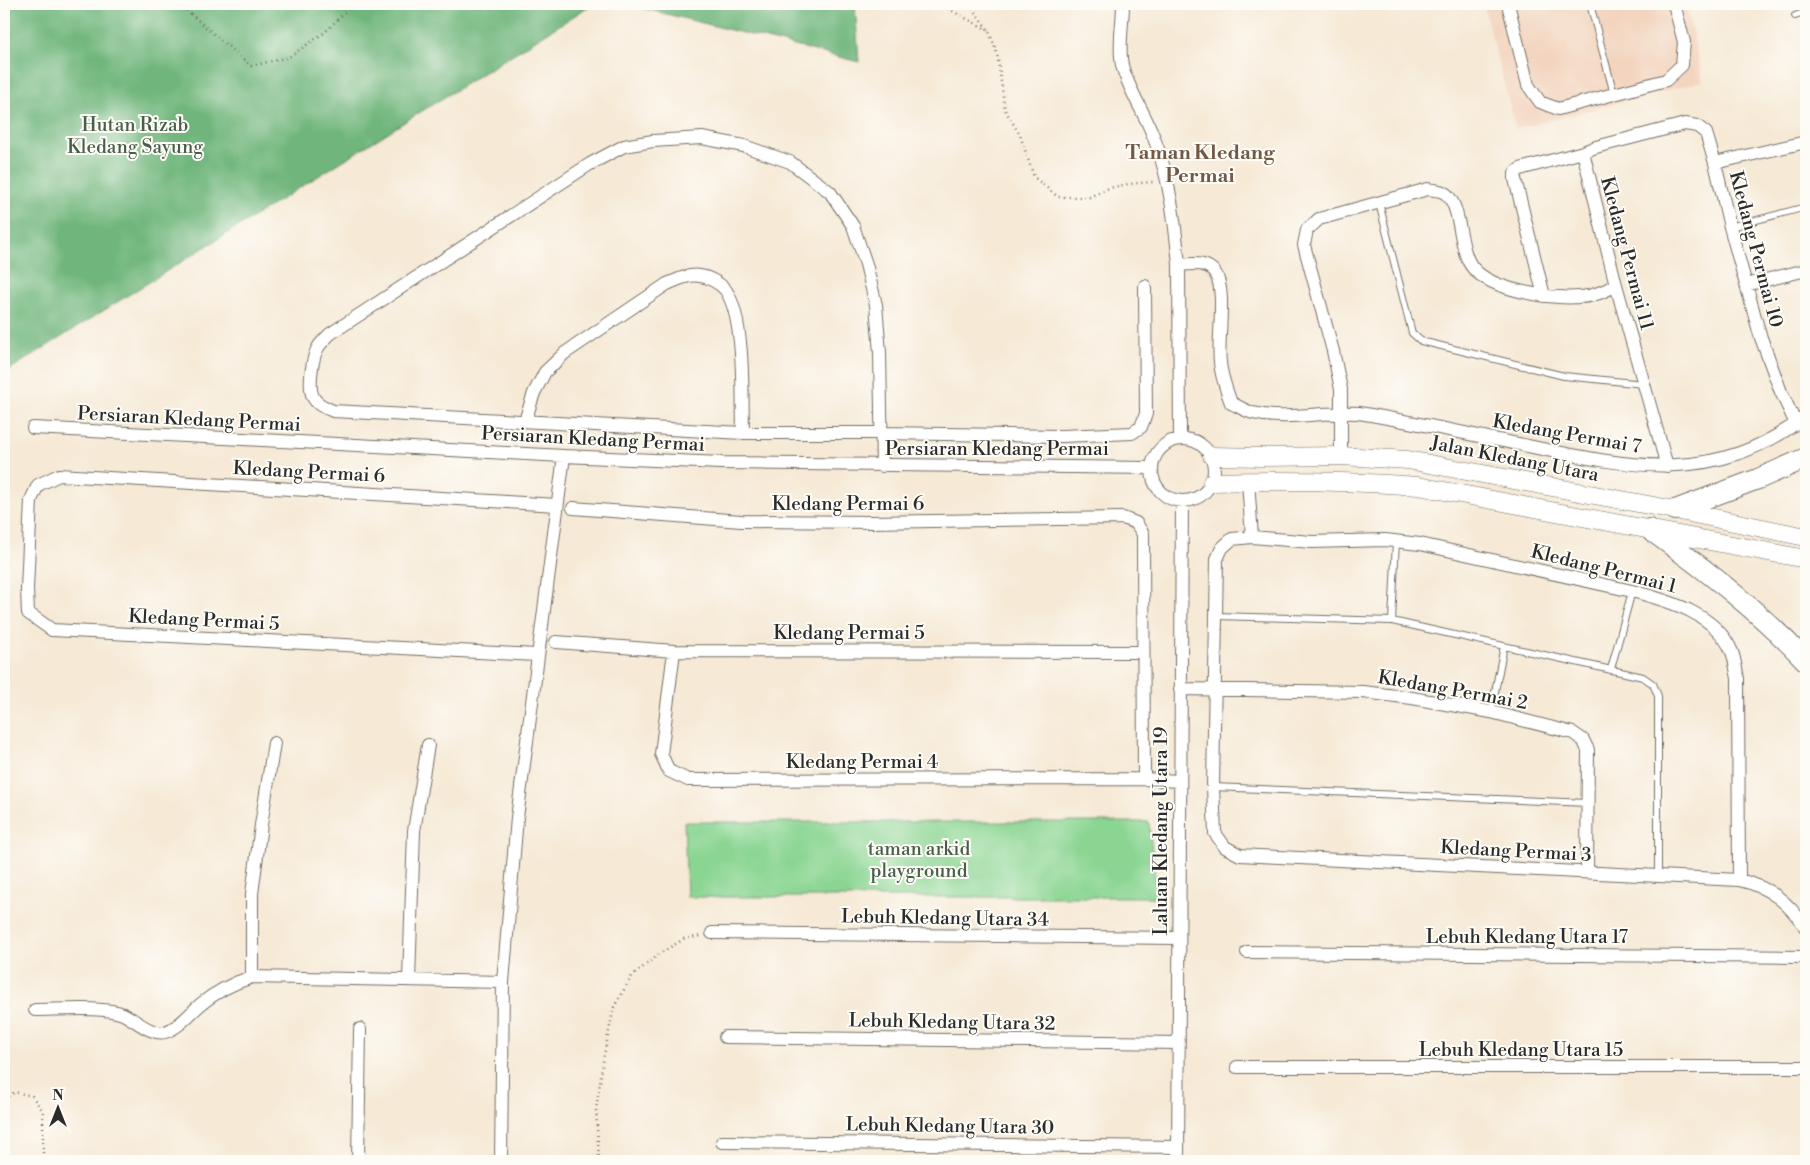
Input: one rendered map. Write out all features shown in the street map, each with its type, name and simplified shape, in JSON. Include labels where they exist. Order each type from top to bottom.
[{"type":"highway","points":[[1675,510],[1758,479],[1806,458]]},
{"type":"highway","points":[[1649,529],[1705,569],[1777,630],[1806,661]]},
{"type":"main road","name":"Jalan Kledang Utara","points":[[1212,456],[1341,456],[1408,460],[1675,510],[1806,538]]},
{"type":"main road","points":[[1212,482],[1358,482],[1418,486],[1806,559]]},
{"type":"street","points":[[1123,4],[1122,65],[1155,139],[1167,181],[1179,265],[1180,438]]},
{"type":"street","points":[[1508,4],[1528,85],[1540,102],[1558,109],[1666,80],[1682,65],[1684,42],[1674,4]]},
{"type":"street","name":"Kledang Permai 10","points":[[1583,152],[1640,134],[1685,124],[1697,126],[1706,133],[1760,335],[1781,392],[1801,420]]},
{"type":"street","points":[[882,466],[881,433],[880,353],[876,305],[866,264],[853,226],[830,192],[790,162],[744,146],[702,138],[653,141],[624,146],[590,164],[330,334],[318,348],[312,363],[311,384],[313,397],[323,407],[333,411],[743,433],[881,433],[1062,436],[1132,433],[1141,427],[1146,414],[1145,286]]},
{"type":"street","points":[[1715,163],[1806,142]]},
{"type":"street","points":[[1544,296],[1515,173],[1520,169],[1583,152]]},
{"type":"street","name":"Kledang Permai 11","points":[[1583,152],[1616,285],[1667,466]]},
{"type":"street","points":[[1341,456],[1342,412],[1340,389],[1333,351],[1304,245],[1307,230],[1319,219],[1428,189],[1443,192],[1453,203],[1463,243],[1472,268],[1486,279],[1520,292],[1544,296],[1582,297],[1600,293],[1616,285]]},
{"type":"street","name":"Kledang Permai 7","points":[[1179,265],[1204,264],[1215,272],[1220,286],[1220,361],[1224,385],[1231,403],[1251,413],[1278,416],[1342,412],[1391,418],[1604,462],[1667,466],[1700,463],[1731,456],[1761,445],[1801,420]]},
{"type":"street","points":[[1746,285],[1806,270]]},
{"type":"street","points":[[525,421],[534,393],[545,372],[565,353],[667,284],[685,277],[700,276],[713,280],[727,292],[736,312],[740,348],[743,433]]},
{"type":"street","name":"Persiaran Kledang Permai","points":[[34,428],[721,463],[1152,468]]},
{"type":"street","points":[[1180,438],[1199,442],[1212,456],[1214,465],[1212,482],[1207,490],[1200,496],[1182,502],[1166,496],[1160,491],[1152,476],[1153,459],[1158,451],[1172,440],[1180,438]]},
{"type":"street","points":[[501,1161],[504,982],[517,818],[564,456]]},
{"type":"street","name":"Kledang Permai 6","points":[[59,475],[557,505]]},
{"type":"street","name":"Kledang Permai 5","points":[[59,475],[38,485],[31,500],[27,589],[28,613],[52,630],[537,655]]},
{"type":"street","points":[[1248,481],[1252,537]]},
{"type":"street","name":"Laluan Kledang Utara 19","points":[[1178,1161],[1182,502]]},
{"type":"street","name":"Kledang Permai 6","points":[[573,508],[741,521],[872,522],[1123,518],[1136,523],[1143,534],[1143,652]]},
{"type":"street","name":"Kledang Permai 1","points":[[1215,834],[1213,786],[1217,559],[1222,548],[1232,539],[1252,537],[1312,542],[1396,541],[1420,544],[1632,591],[1667,601],[1696,613],[1719,632],[1732,651],[1738,678],[1739,880]]},
{"type":"street","name":"Kledang Permai 5","points":[[556,642],[674,651],[1143,652]]},
{"type":"street","name":"Kledang Permai 4","points":[[674,651],[661,754],[669,772],[688,780],[1144,779],[1179,781]]},
{"type":"street","points":[[1143,652],[1144,779]]},
{"type":"street","name":"Kledang Permai 2","points":[[1180,690],[1363,692],[1412,698],[1491,712],[1573,733],[1584,740],[1588,750],[1587,872]]},
{"type":"street","points":[[252,978],[252,894],[274,743]]},
{"type":"street","points":[[409,980],[414,831],[428,745]]},
{"type":"street","name":"Kledang Permai 3","points":[[1215,834],[1225,847],[1240,855],[1739,880],[1757,884],[1779,898],[1798,916],[1806,928]]},
{"type":"street","name":"Lebuh Kledang Utara 34","points":[[712,933],[1178,938]]},
{"type":"street","name":"Lebuh Kledang Utara 17","points":[[1247,952],[1806,956]]},
{"type":"street","points":[[36,1010],[109,1010],[123,1014],[152,1030],[163,1032],[174,1028],[202,1003],[222,989],[252,978],[504,982]]},
{"type":"street","points":[[358,1161],[360,1029]]},
{"type":"street","name":"Lebuh Kledang Utara 32","points":[[725,1037],[1179,1043]]},
{"type":"street","name":"Lebuh Kledang Utara 15","points":[[1237,1067],[1806,1067]]},
{"type":"street","name":"Lebuh Kledang Utara 30","points":[[722,1142],[1178,1147]]},
{"type":"lane","points":[[1590,4],[1614,94]]},
{"type":"lane","points":[[1795,16],[1806,12]]},
{"type":"lane","points":[[1379,204],[1412,333],[1421,341],[1564,376],[1644,384]]},
{"type":"lane","points":[[1730,227],[1806,207]]},
{"type":"lane","points":[[1392,621],[1396,541]]},
{"type":"lane","points":[[1611,669],[1632,591]]},
{"type":"lane","points":[[1216,616],[1392,621],[1643,677],[1653,684],[1658,696],[1658,875]]},
{"type":"lane","points":[[1491,712],[1504,646]]},
{"type":"lane","points":[[1213,786],[1588,803]]},
{"type":"path","points":[[179,4],[251,66],[289,58],[324,33],[353,4]]},
{"type":"path","points":[[939,4],[989,31]]},
{"type":"path","points":[[969,4],[989,31],[997,53],[1005,110],[1020,135],[1034,177],[1058,198],[1089,197],[1110,188],[1128,184],[1167,181]]},
{"type":"path","points":[[599,1161],[596,1110],[604,1055],[614,1007],[632,976],[659,954],[684,939],[712,933]]},
{"type":"path","points":[[4,1098],[15,1092],[32,1096],[43,1111],[44,1161]]},
{"type":"shaded area","points":[[1483,4],[1686,4],[1703,81],[1516,129]]},
{"type":"green space","name":"Hutan Rizab Kledang Sayung","points":[[4,4],[593,4],[4,373]]},
{"type":"green space","points":[[626,4],[855,4],[859,62]]},
{"type":"green space","name":"taman arkid playground","points":[[684,822],[1149,822],[1157,897],[687,897]]},
{"type":"district","name":"Taman Kledang Permai","points":[[1200,164]]}]
